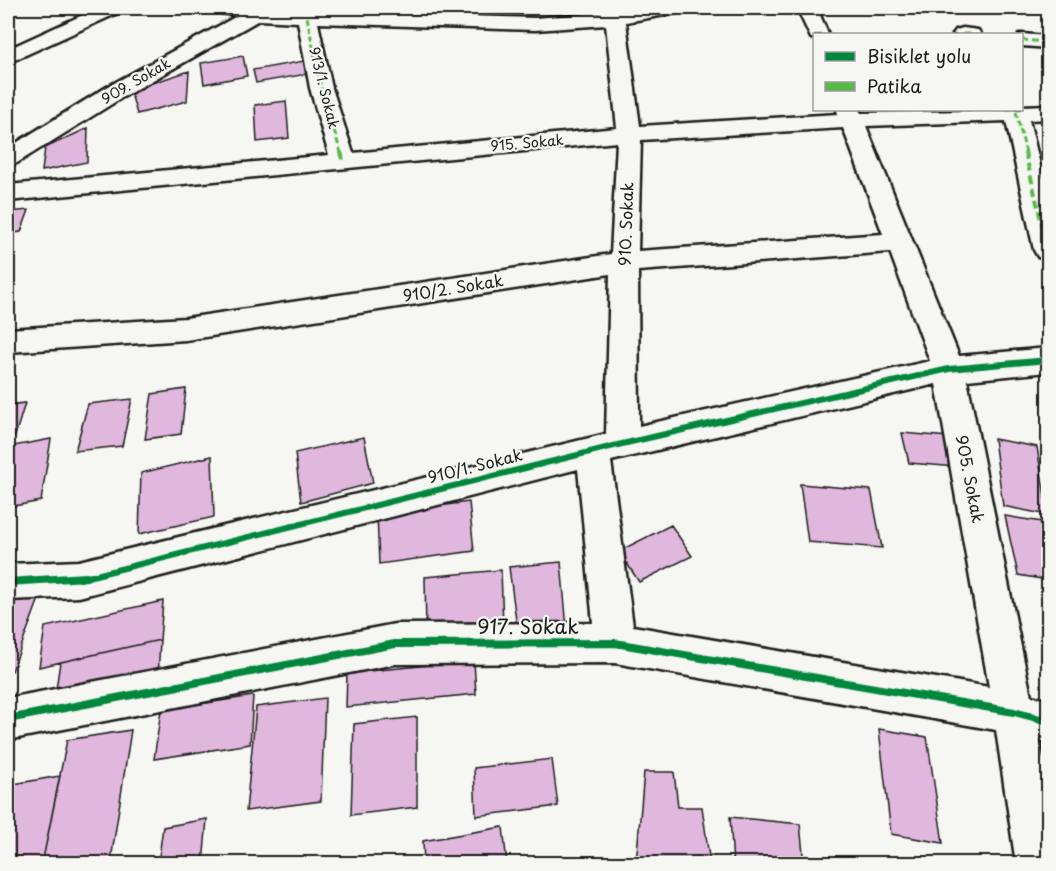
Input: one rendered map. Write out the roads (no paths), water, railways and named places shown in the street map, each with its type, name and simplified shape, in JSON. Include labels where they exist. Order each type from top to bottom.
[{"type":"street","points":[[8,57],[113,8]]},
{"type":"street","points":[[225,8],[307,16],[535,24],[611,13],[675,8]]},
{"type":"street","points":[[807,8],[818,33]]},
{"type":"street","name":"909. Sokak","points":[[8,158],[115,92],[262,11]]},
{"type":"street","name":"910. Sokak","points":[[611,13],[629,134],[624,262],[608,447],[615,644]]},
{"type":"street","name":"913/1. Sokak","points":[[307,16],[321,88],[343,160]]},
{"type":"street","points":[[1023,40],[1048,42]]},
{"type":"street","points":[[1016,112],[1048,250]]},
{"type":"street","name":"915. Sokak","points":[[8,193],[343,160],[850,115],[1048,112]]},
{"type":"street","name":"905. Sokak","points":[[850,115],[949,369],[1031,717],[1039,864]]},
{"type":"street","name":"910/2. Sokak","points":[[8,341],[186,329],[624,262],[900,242]]},
{"type":"street","name":"910/1. Sokak","points":[[8,582],[79,579],[608,447],[949,369],[1048,360]]},
{"type":"street","name":"917. Sokak","points":[[8,719],[395,644],[615,644],[1031,717]]}]
